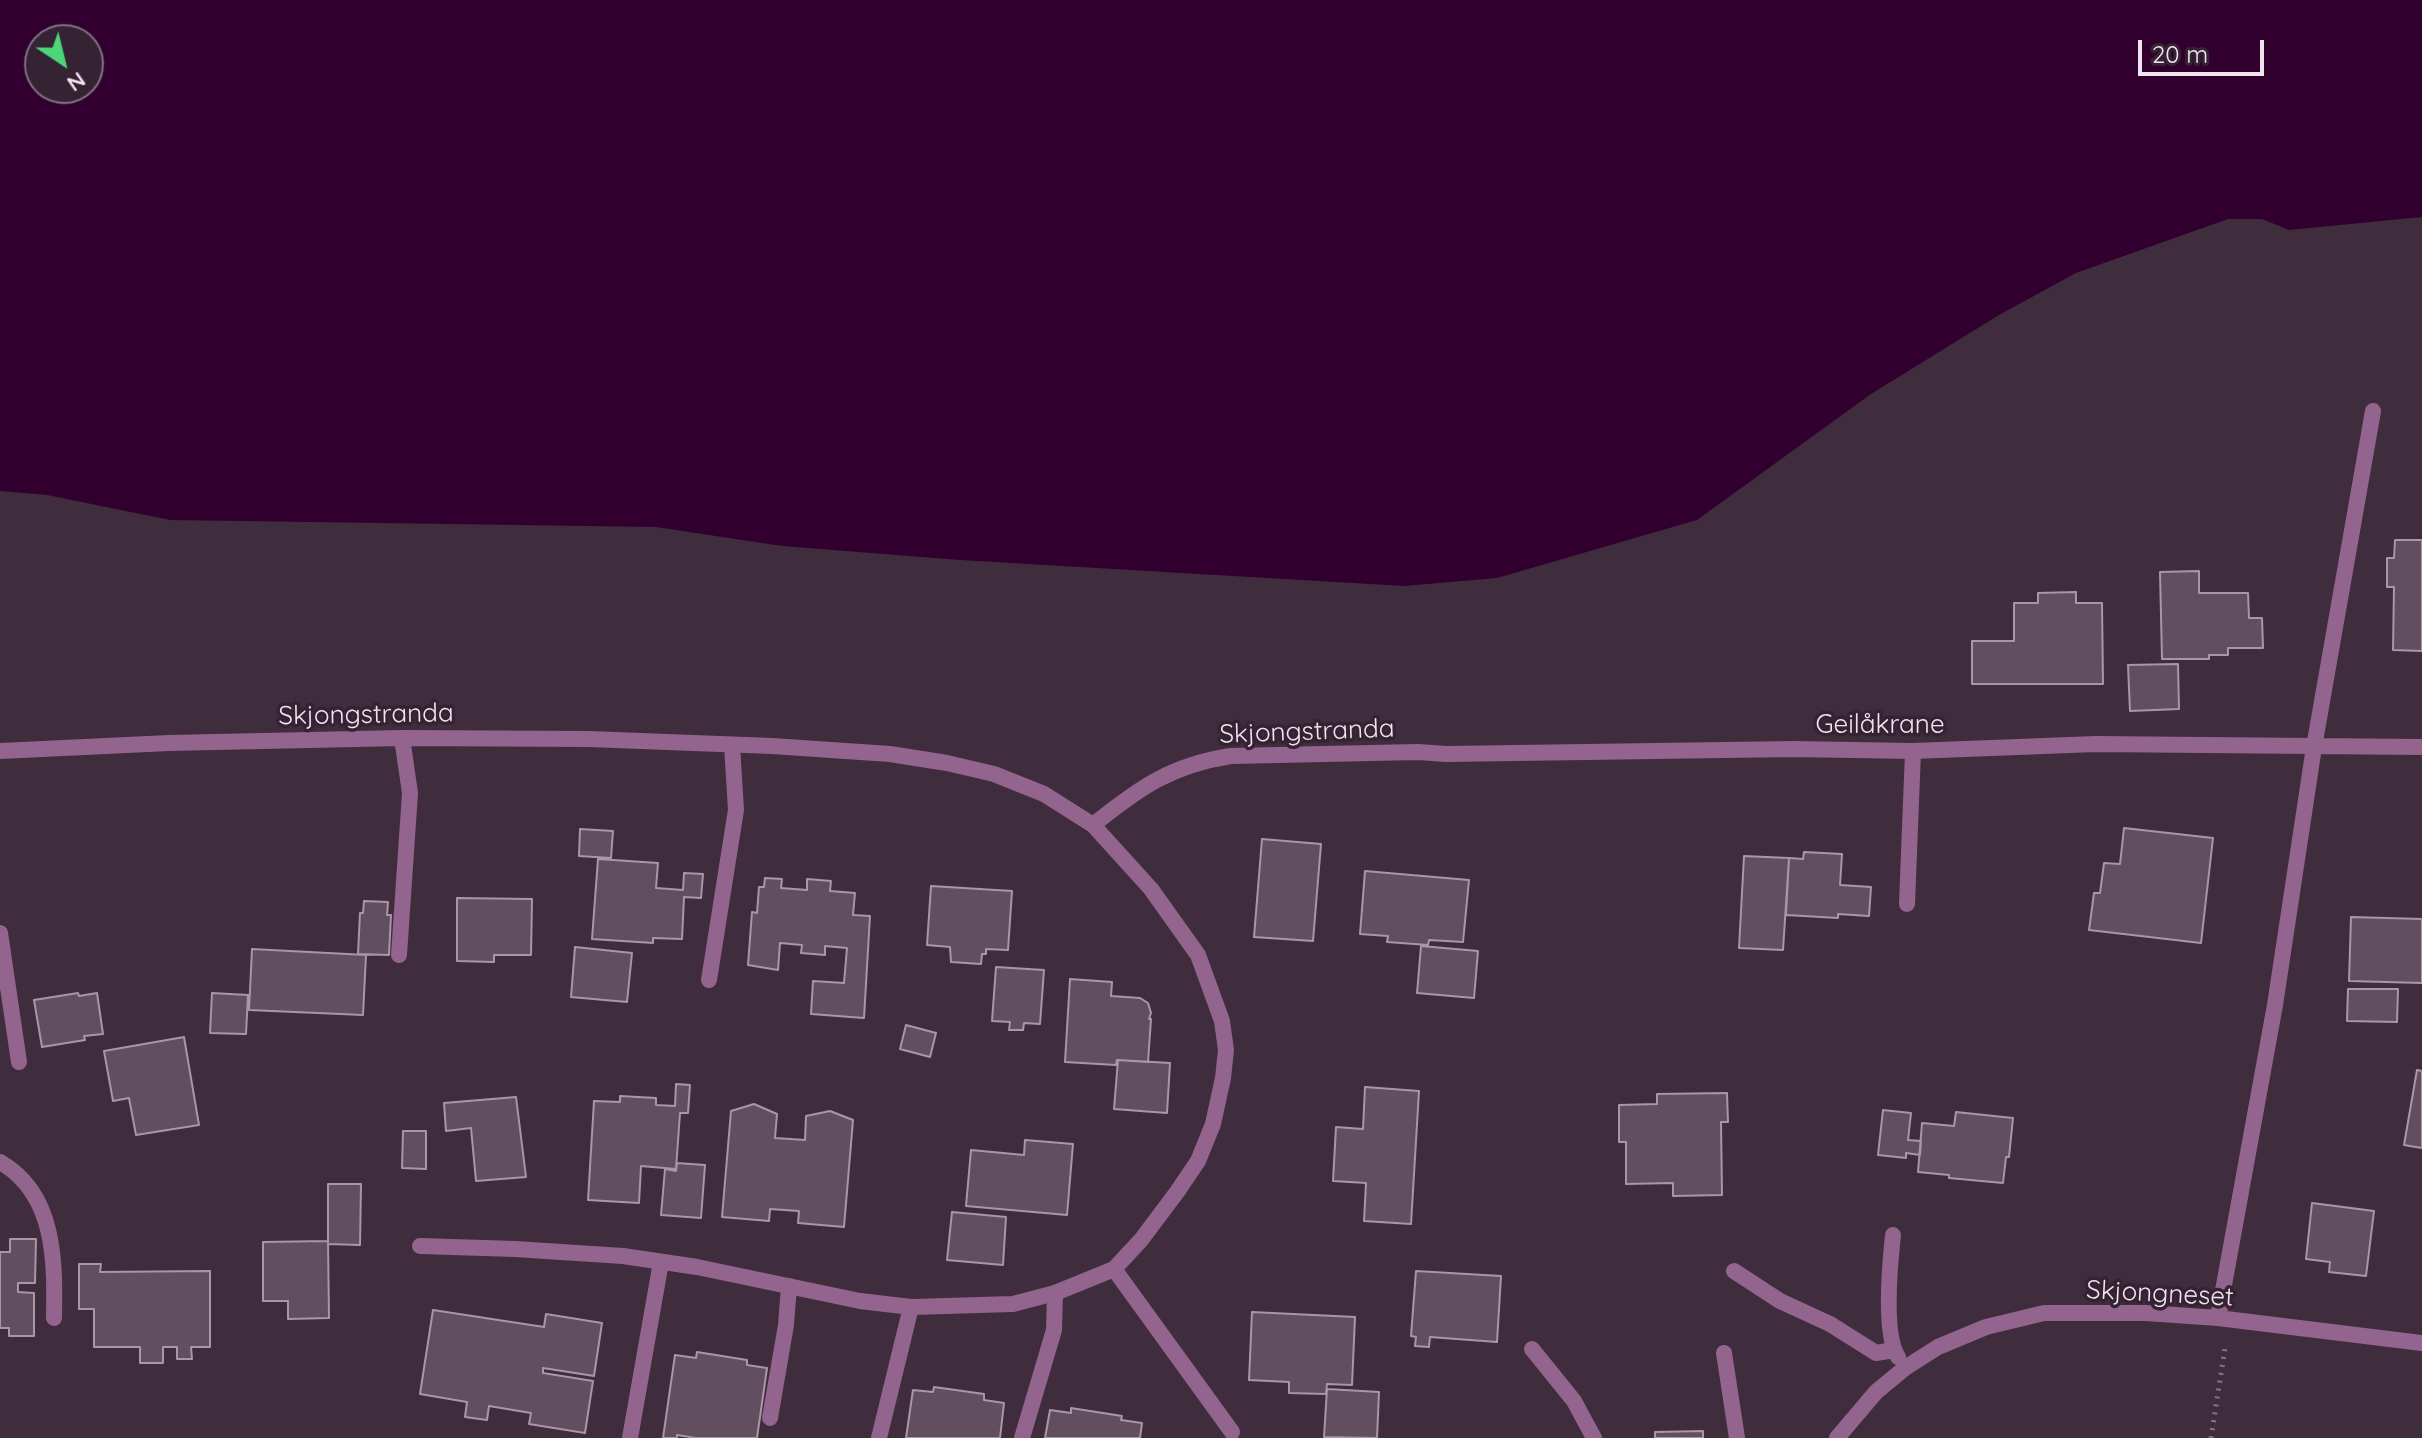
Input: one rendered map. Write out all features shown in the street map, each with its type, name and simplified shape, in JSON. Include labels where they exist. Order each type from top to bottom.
[{"type":"street","points":[[2224,1319],[2314,747],[2373,411]]},
{"type":"street","points":[[399,955],[410,793],[402,738]]},
{"type":"street","name":"Skjongstranda","points":[[0,751],[169,743],[402,738],[589,739],[890,754],[947,763],[994,774],[1044,794],[1093,825],[1151,889],[1198,955],[1222,1021],[1226,1050],[1223,1078],[1213,1124],[1198,1161],[1141,1240],[1114,1269],[1055,1293],[1013,1304],[911,1307],[860,1301],[661,1262],[607,1255],[420,1246]]},
{"type":"street","name":"Geilåkrane","points":[[1446,754],[1794,749],[1913,751],[2096,744],[2422,747]]},
{"type":"street","points":[[709,980],[736,810],[732,745]]},
{"type":"street","points":[[1907,904],[1913,751]]},
{"type":"street","name":"Skjongstranda","points":[[1093,825],[1145,786],[1179,768],[1208,759],[1418,752],[1446,754]]},
{"type":"street","points":[[0,933],[19,1062]]},
{"type":"street","points":[[0,1162],[21,1178],[39,1203],[48,1226],[55,1275],[54,1318]]},
{"type":"street","points":[[1893,1235],[1889,1270],[1890,1319],[1894,1350],[1905,1368]]},
{"type":"street","points":[[630,1438],[661,1262]]},
{"type":"street","points":[[1114,1269],[1232,1432]]},
{"type":"street","points":[[1734,1271],[1780,1301],[1830,1324],[1876,1353],[1894,1350]]},
{"type":"street","points":[[770,1418],[786,1325],[789,1286]]},
{"type":"street","points":[[1022,1438],[1054,1330],[1055,1293]]},
{"type":"street","points":[[879,1438],[911,1307]]},
{"type":"street","name":"Skjongneset","points":[[1837,1438],[1876,1392],[1938,1347],[1986,1327],[2044,1313],[2146,1313],[2224,1319],[2422,1343]]},
{"type":"street","points":[[1532,1349],[1574,1401],[1594,1438]]},
{"type":"street","points":[[1724,1353],[1737,1438]]},
{"type":"path","points":[[2211,1438],[2224,1319]]},
{"type":"shaded area","points":[[0,0],[2422,0],[2422,217],[2289,230],[2262,219],[2228,219],[2076,273],[1999,315],[1871,394],[1697,520],[1497,578],[1404,586],[960,560],[782,546],[656,527],[170,520],[47,495],[0,491]]},
{"type":"building","points":[[2395,540],[2422,540],[2422,651],[2393,650],[2394,587],[2387,587],[2387,558],[2394,558]]},
{"type":"building","points":[[2199,571],[2199,593],[2248,593],[2249,618],[2262,618],[2263,648],[2228,648],[2228,655],[2209,655],[2209,659],[2162,659],[2160,572]]},
{"type":"building","points":[[2076,592],[2076,603],[2102,603],[2103,684],[1972,684],[1972,641],[2014,641],[2014,603],[2038,603],[2038,593]]},
{"type":"building","points":[[2178,664],[2179,709],[2130,711],[2128,665]]},
{"type":"building","points":[[2124,828],[2213,838],[2201,943],[2089,930],[2094,893],[2100,893],[2104,863],[2120,864]]},
{"type":"building","points":[[580,829],[613,831],[611,858],[579,856]]},
{"type":"building","points":[[1262,839],[1321,844],[1313,941],[1254,937]]},
{"type":"building","points":[[1804,852],[1842,854],[1840,885],[1871,887],[1869,916],[1786,915],[1789,858],[1803,859]]},
{"type":"building","points":[[1744,856],[1789,858],[1783,950],[1739,948]]},
{"type":"building","points":[[598,859],[658,863],[656,888],[683,890],[684,873],[703,874],[701,898],[684,897],[682,939],[653,938],[653,943],[592,939]]},
{"type":"building","points":[[1365,871],[1469,880],[1463,942],[1429,940],[1428,945],[1387,942],[1388,936],[1360,934]]},
{"type":"building","points":[[765,878],[782,879],[781,888],[807,890],[807,879],[831,881],[830,891],[855,893],[853,915],[870,916],[864,1018],[811,1014],[813,981],[844,983],[847,948],[825,946],[825,955],[801,953],[802,945],[780,943],[778,970],[748,965],[752,912],[757,913],[759,887],[764,887]]},
{"type":"building","points":[[931,886],[1012,891],[1008,950],[986,949],[981,964],[951,962],[950,947],[927,945]]},
{"type":"building","points":[[457,898],[532,899],[531,955],[494,955],[494,962],[457,961]]},
{"type":"building","points":[[364,901],[388,902],[387,915],[391,915],[389,955],[358,954],[360,913],[363,913]]},
{"type":"building","points":[[2351,917],[2422,919],[2422,983],[2349,981]]},
{"type":"building","points":[[1421,946],[1478,951],[1474,998],[1417,993]]},
{"type":"building","points":[[575,947],[632,953],[627,1002],[571,997]]},
{"type":"building","points":[[252,949],[366,955],[363,1015],[249,1010]]},
{"type":"building","points":[[996,967],[1044,970],[1040,1024],[1024,1023],[1023,1030],[1009,1030],[1010,1022],[992,1021]]},
{"type":"building","points":[[1070,979],[1112,982],[1111,996],[1140,998],[1148,1003],[1151,1019],[1148,1062],[1117,1060],[1116,1065],[1065,1062]]},
{"type":"building","points":[[2348,989],[2398,989],[2397,1022],[2347,1021]]},
{"type":"building","points":[[78,993],[79,996],[97,993],[103,1034],[42,1047],[34,1000]]},
{"type":"building","points":[[212,993],[248,995],[246,1034],[210,1033]]},
{"type":"building","points":[[906,1025],[936,1033],[930,1057],[900,1049]]},
{"type":"building","points":[[184,1037],[199,1125],[136,1135],[129,1098],[113,1101],[104,1051]]},
{"type":"building","points":[[1118,1060],[1170,1063],[1167,1113],[1114,1109]]},
{"type":"building","points":[[2417,1070],[2422,1071],[2422,1148],[2404,1145]]},
{"type":"building","points":[[676,1084],[690,1085],[688,1113],[680,1113],[676,1169],[641,1166],[639,1203],[588,1200],[594,1101],[620,1102],[620,1096],[656,1098],[656,1105],[675,1106]]},
{"type":"building","points":[[1365,1087],[1419,1091],[1411,1224],[1364,1221],[1366,1183],[1333,1181],[1336,1127],[1363,1129]]},
{"type":"building","points":[[1727,1093],[1728,1122],[1721,1122],[1722,1195],[1673,1196],[1673,1183],[1626,1184],[1626,1142],[1619,1142],[1619,1105],[1657,1104],[1657,1094]]},
{"type":"building","points":[[516,1097],[526,1177],[476,1181],[471,1128],[446,1131],[444,1103]]},
{"type":"building","points":[[754,1104],[777,1114],[775,1138],[805,1140],[806,1116],[830,1111],[853,1120],[844,1227],[798,1223],[799,1211],[770,1209],[769,1221],[722,1217],[731,1111]]},
{"type":"building","points":[[1883,1110],[1911,1113],[1908,1140],[1921,1141],[1920,1155],[1906,1153],[1906,1158],[1878,1155]]},
{"type":"building","points":[[1956,1112],[2013,1118],[2003,1183],[1918,1172],[1922,1123],[1954,1126]]},
{"type":"building","points":[[403,1131],[426,1131],[426,1169],[402,1168]]},
{"type":"building","points":[[1025,1140],[1073,1144],[1067,1215],[966,1206],[971,1150],[1024,1155]]},
{"type":"building","points":[[677,1163],[705,1165],[701,1218],[661,1215],[665,1169],[676,1171]]},
{"type":"building","points":[[328,1184],[361,1184],[360,1245],[328,1244]]},
{"type":"building","points":[[2312,1203],[2374,1211],[2366,1276],[2329,1272],[2330,1262],[2306,1259]]},
{"type":"building","points":[[952,1212],[1006,1217],[1003,1265],[947,1260]]},
{"type":"building","points":[[10,1239],[36,1239],[35,1283],[18,1283],[18,1292],[34,1293],[34,1336],[9,1336],[9,1328],[0,1328],[0,1252],[10,1252]]},
{"type":"building","points":[[328,1241],[329,1318],[288,1319],[288,1301],[263,1301],[263,1242]]},
{"type":"building","points":[[79,1264],[101,1264],[100,1272],[210,1271],[210,1347],[191,1347],[192,1359],[177,1359],[177,1347],[163,1347],[163,1363],[140,1363],[140,1347],[94,1347],[94,1309],[79,1309]]},
{"type":"building","points":[[1416,1271],[1501,1276],[1497,1342],[1430,1337],[1429,1347],[1415,1346],[1416,1337],[1411,1336]]},
{"type":"building","points":[[433,1310],[544,1327],[546,1314],[602,1323],[594,1376],[543,1368],[543,1373],[593,1381],[585,1433],[529,1424],[531,1413],[489,1406],[487,1420],[465,1417],[467,1402],[420,1394]]},
{"type":"building","points":[[1252,1312],[1355,1317],[1352,1385],[1327,1384],[1326,1394],[1289,1393],[1289,1382],[1249,1380]]},
{"type":"building","points":[[697,1352],[747,1360],[747,1365],[767,1368],[757,1438],[677,1435],[677,1438],[663,1438],[675,1355],[696,1358]]},
{"type":"building","points":[[934,1387],[984,1394],[984,1400],[1004,1403],[1000,1438],[906,1438],[913,1390],[933,1392]]},
{"type":"building","points":[[1327,1389],[1379,1392],[1377,1438],[1324,1437]]},
{"type":"building","points":[[1071,1408],[1122,1416],[1121,1420],[1142,1423],[1140,1438],[1045,1438],[1050,1410],[1071,1413]]},
{"type":"building","points":[[1703,1431],[1703,1438],[1655,1438],[1655,1432]]}]
